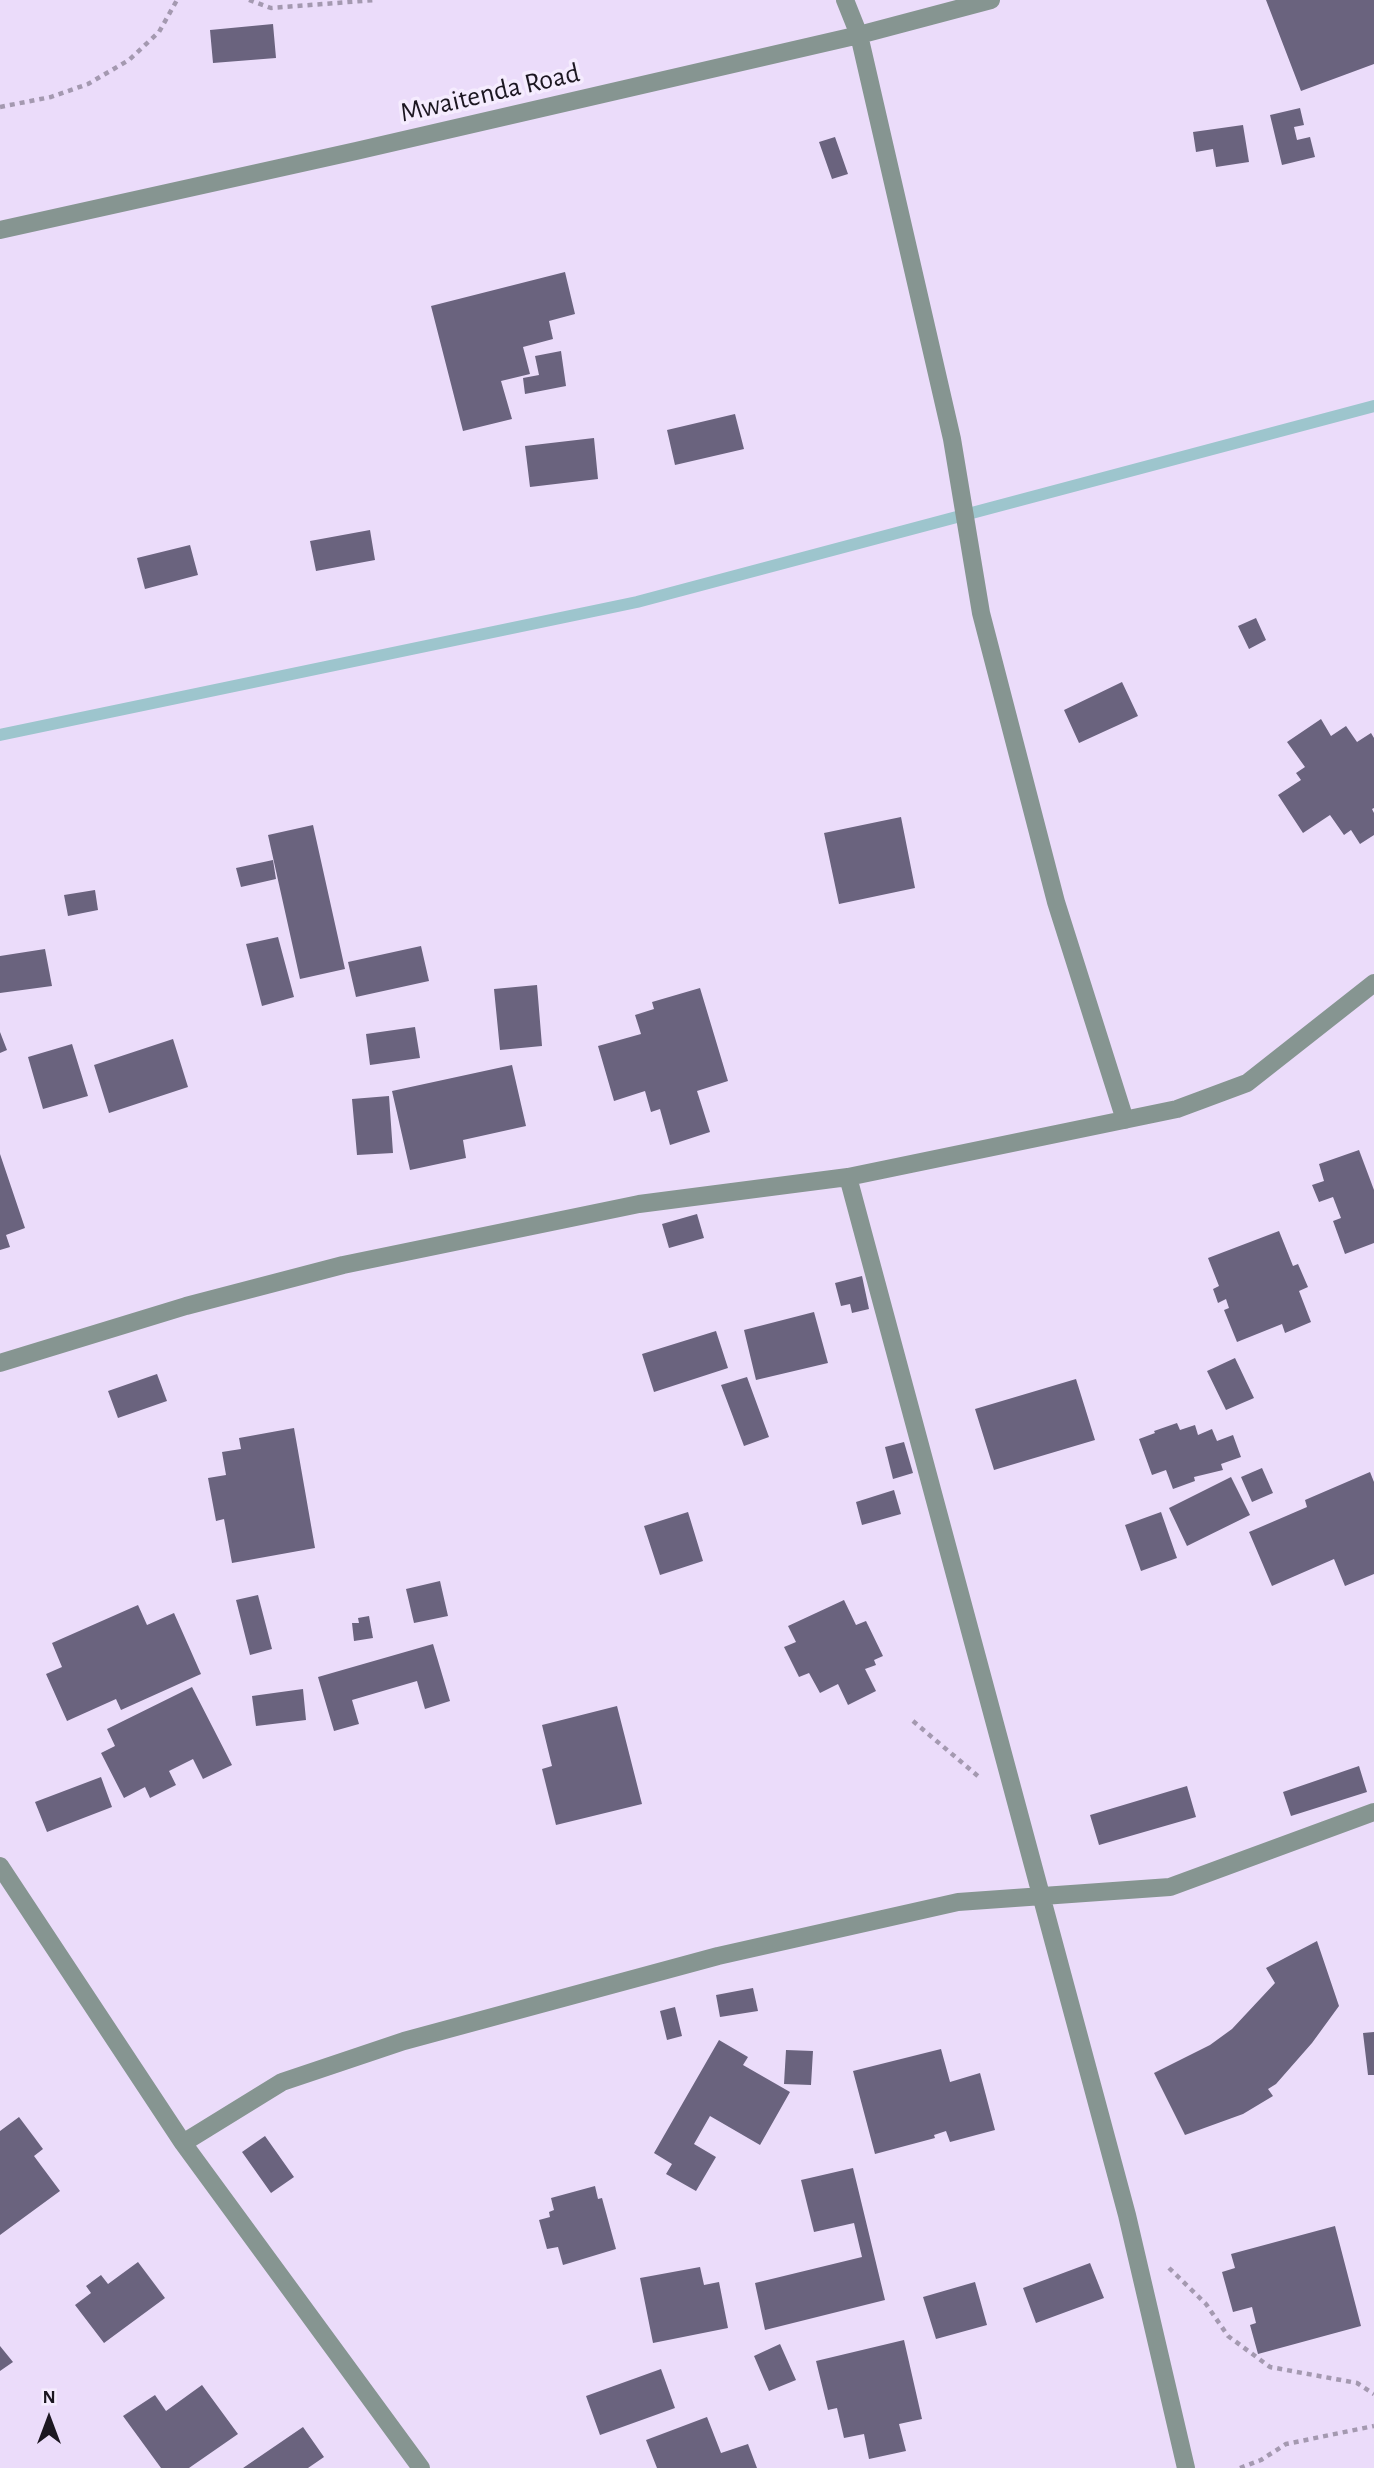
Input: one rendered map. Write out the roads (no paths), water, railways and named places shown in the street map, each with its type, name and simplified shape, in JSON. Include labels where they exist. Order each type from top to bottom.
[{"type":"street","points":[[845,0],[859,35],[951,439],[981,613],[1056,902],[1125,1120]]},
{"type":"street","name":"Mwaitenda Road","points":[[0,230],[859,35],[990,0]]},
{"type":"street","points":[[0,1363],[186,1306],[343,1265],[639,1204],[848,1177],[1177,1109],[1247,1083],[1374,983]]},
{"type":"street","points":[[848,1177],[1128,2215],[1186,2468]]},
{"type":"street","points":[[183,2144],[282,2082],[404,2042],[732,1953],[958,1902],[1170,1886],[1374,1812]]},
{"type":"street","points":[[0,1866],[183,2144],[421,2468]]},
{"type":"waterway","points":[[0,735],[637,602],[1374,406]]}]
